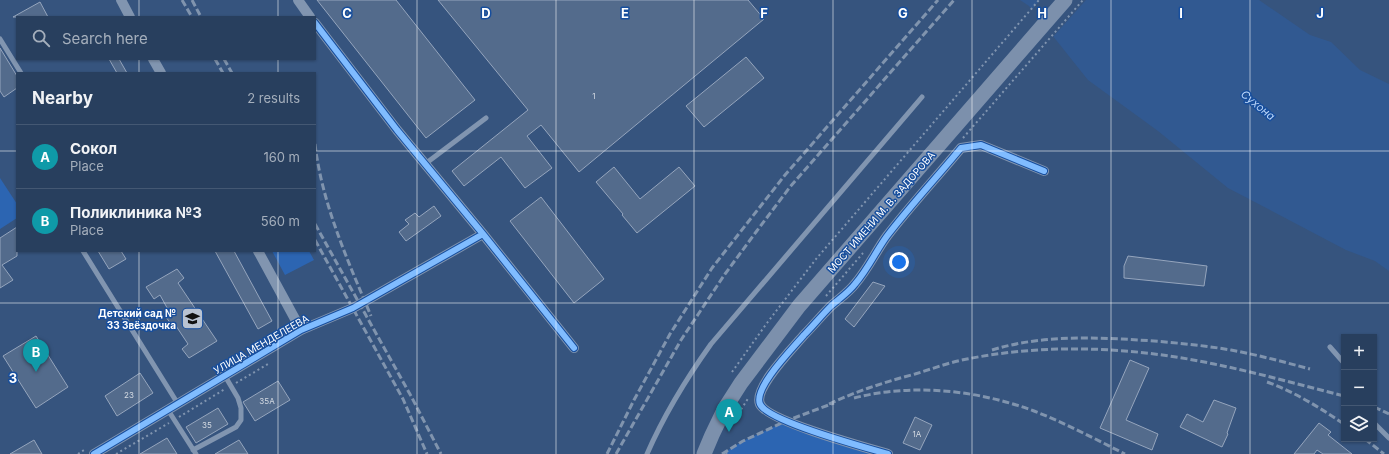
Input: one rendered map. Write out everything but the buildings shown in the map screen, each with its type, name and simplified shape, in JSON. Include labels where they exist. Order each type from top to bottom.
[{"type":"main road","name":"МОСТ ИМЕНИ М. В. ЗАДОРОВА","points":[[704,454],[725,408],[741,383],[799,306],[1065,0]]},
{"type":"street","points":[[121,0],[129,16]]},
{"type":"street","points":[[298,0],[309,16]]},
{"type":"street","points":[[316,24],[397,130],[483,234],[574,348]]},
{"type":"street","points":[[154,60],[160,72]]},
{"type":"street","points":[[888,454],[806,429],[786,421],[763,409],[759,404],[761,389],[795,345],[830,307],[855,284],[887,236],[961,148],[981,145],[1044,171]]},
{"type":"street","name":"УЛИЦА МЕНДЕЛЕЕВА","points":[[94,454],[301,330],[353,308],[483,234]]},
{"type":"street","points":[[259,252],[301,330]]},
{"type":"lane","points":[[0,39],[20,72]]},
{"type":"lane","points":[[647,454],[653,440],[687,378],[711,344],[922,97]]},
{"type":"lane","points":[[425,164],[486,118]]},
{"type":"lane","points":[[84,252],[178,404]]},
{"type":"lane","points":[[1330,347],[1341,360]]},
{"type":"lane","points":[[168,410],[195,452],[236,427],[241,420],[241,408],[238,398],[225,376]]},
{"type":"lane","points":[[1377,426],[1389,438]]},
{"type":"path","points":[[731,374],[767,323],[816,259],[1039,0]]},
{"type":"path","points":[[116,454],[268,364]]},
{"type":"shaded area","points":[[0,178],[16,202],[16,219],[0,229]]},
{"type":"shaded area","points":[[273,252],[310,252],[314,260],[285,275]]},
{"type":"shaded area","points":[[786,421],[888,454],[722,454],[743,441]]},
{"type":"water","name":"Сухона","points":[[1020,0],[1259,0],[1310,35],[1331,42],[1360,70],[1389,84],[1389,271],[1375,261],[1346,250],[1228,188],[1158,131],[1088,80],[1029,6]]},
{"type":"pier","points":[[1040,0],[1086,0],[1052,38],[1031,11]]},
{"type":"railway","points":[[182,0],[191,16]]},
{"type":"railway","points":[[192,0],[200,16]]},
{"type":"railway","points":[[607,454],[670,334],[712,268],[785,175],[938,0]]},
{"type":"railway","points":[[616,454],[681,340],[725,274],[756,232],[790,187],[954,0]]},
{"type":"railway","points":[[216,60],[222,72]]},
{"type":"railway","points":[[225,60],[231,72]]},
{"type":"railway","points":[[316,151],[323,188],[337,232],[371,316]]},
{"type":"railway","points":[[316,226],[411,396],[441,454]]},
{"type":"railway","points":[[316,242],[403,399],[427,454]]},
{"type":"railway","points":[[992,350],[1040,340],[1105,338],[1190,344],[1231,350],[1310,369]]},
{"type":"railway","points":[[829,404],[871,387],[961,360],[998,354],[1060,349],[1122,351],[1184,358],[1247,371],[1341,395]]},
{"type":"railway","points":[[1267,382],[1297,395],[1341,422]]},
{"type":"railway","points":[[854,398],[876,393],[922,390],[945,391],[990,398],[1034,411],[1080,431],[1125,454]]},
{"type":"railway","points":[[722,454],[743,441],[786,421],[834,403]]},
{"type":"railway","points":[[1377,408],[1389,414]]},
{"type":"railway","points":[[1369,442],[1384,454]]},
{"type":"cycle path","points":[[316,24],[397,130],[483,234],[574,348]]},
{"type":"cycle path","points":[[888,454],[840,440],[798,426],[780,418],[767,411],[760,404],[759,397],[762,388],[775,368],[792,349],[831,306],[853,287],[887,236],[961,148],[981,145],[1044,171]]},
{"type":"cycle path","points":[[94,454],[301,330],[353,308],[483,234]]},
{"type":"place","name":"Детский сад № 33 Звёздочка","points":[[192,319]]},
{"type":"place","name":"Поликлиника №3","points":[[36,372]]},
{"type":"place","name":"Сокол","points":[[729,432]]}]
